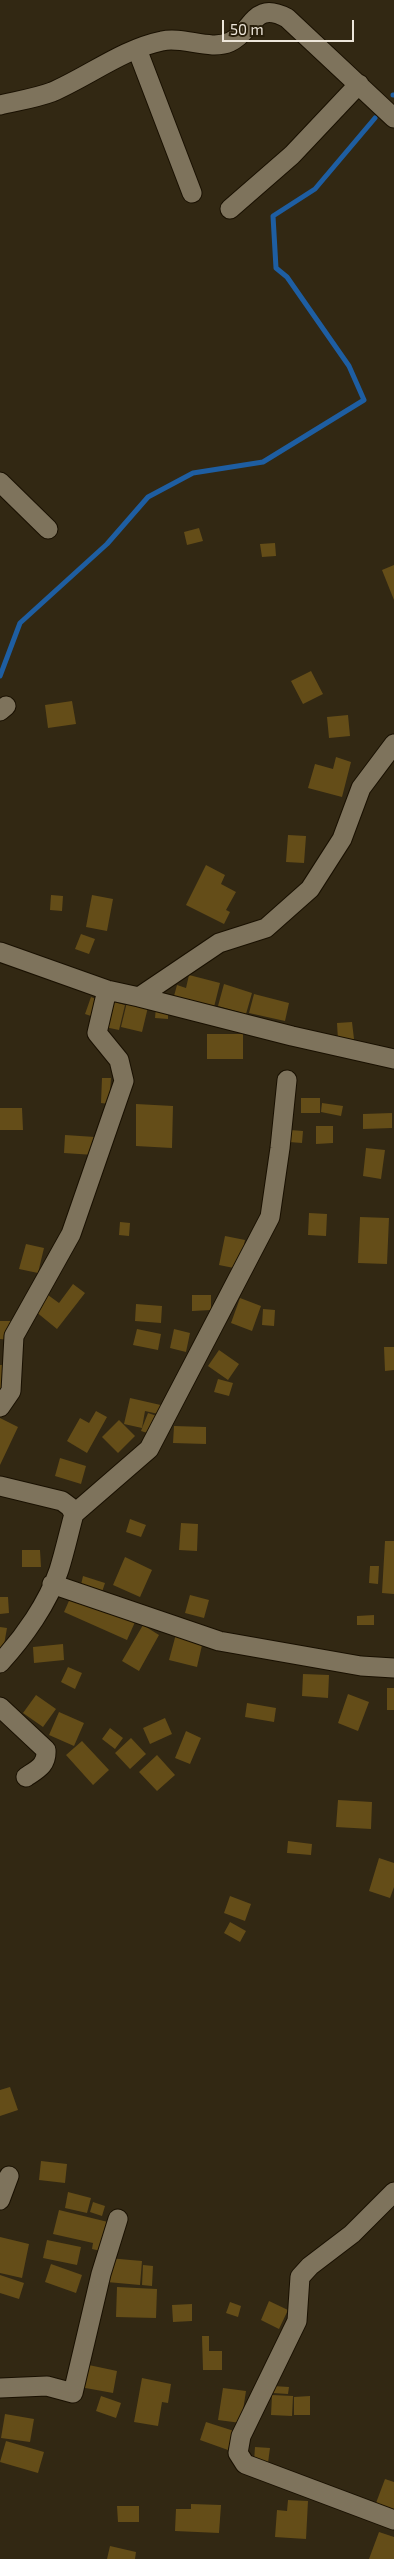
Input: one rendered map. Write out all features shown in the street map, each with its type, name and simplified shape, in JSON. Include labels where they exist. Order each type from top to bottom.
[{"type":"street","points":[[0,105],[50,92],[136,49],[164,40],[220,44],[230,42],[239,36],[255,15],[263,10],[270,9],[287,18],[394,118]]},
{"type":"street","points":[[136,49],[192,193]]},
{"type":"street","points":[[230,209],[292,155],[359,84]]},
{"type":"street","points":[[0,482],[48,529]]},
{"type":"street","points":[[139,997],[219,943],[266,928],[310,889],[342,839],[361,788],[394,744]]},
{"type":"street","points":[[0,952],[107,990],[394,1059]]},
{"type":"street","points":[[0,1407],[11,1391],[14,1336],[71,1234],[124,1081],[119,1060],[97,1033],[107,990]]},
{"type":"street","points":[[0,1663],[20,1640],[59,1571],[74,1514],[149,1449],[270,1216],[287,1080]]},
{"type":"street","points":[[0,1486],[62,1501],[70,1507],[74,1514]]},
{"type":"street","points":[[52,1584],[219,1641],[361,1666],[394,1668]]},
{"type":"street","points":[[0,1707],[46,1750],[46,1758],[42,1767],[26,1777]]},
{"type":"street","points":[[0,2200],[9,2176]]},
{"type":"street","points":[[394,2192],[352,2234],[310,2266],[300,2278],[297,2321],[253,2409],[241,2436],[238,2453],[245,2464],[394,2520]]},
{"type":"street","points":[[0,2388],[47,2386],[73,2393],[101,2274],[118,2219]]},
{"type":"building","points":[[199,528],[203,541],[187,545],[184,532]]},
{"type":"building","points":[[275,543],[276,556],[262,557],[260,544]]},
{"type":"building","points":[[394,565],[394,600],[382,570]]},
{"type":"building","points":[[311,671],[323,694],[303,704],[291,681]]},
{"type":"building","points":[[72,701],[76,724],[48,728],[45,705]]},
{"type":"building","points":[[348,715],[350,736],[329,738],[327,717]]},
{"type":"building","points":[[336,757],[351,762],[342,797],[308,788],[315,764],[333,769]]},
{"type":"building","points":[[288,835],[306,836],[304,863],[286,862]]},
{"type":"building","points":[[206,865],[225,875],[221,884],[236,892],[226,910],[230,912],[224,924],[186,905]]},
{"type":"building","points":[[51,895],[63,896],[62,911],[50,910]]},
{"type":"building","points":[[92,895],[113,899],[107,931],[86,927]]},
{"type":"building","points":[[81,934],[95,939],[89,954],[75,949]]},
{"type":"building","points":[[189,975],[220,983],[214,1007],[174,996],[177,985],[186,988]]},
{"type":"building","points":[[224,984],[252,993],[246,1014],[218,1006]]},
{"type":"building","points":[[254,994],[289,1003],[285,1021],[249,1013]]},
{"type":"building","points":[[91,997],[101,1001],[94,1017],[85,1014]]},
{"type":"building","points":[[107,1000],[125,1005],[119,1030],[100,1026]]},
{"type":"building","points":[[127,1002],[148,1007],[142,1032],[121,1027]]},
{"type":"building","points":[[156,1007],[168,1008],[168,1019],[155,1018]]},
{"type":"building","points":[[352,1022],[354,1039],[338,1040],[337,1023]]},
{"type":"building","points":[[207,1034],[243,1034],[243,1059],[207,1059]]},
{"type":"building","points":[[102,1078],[111,1078],[109,1104],[101,1103]]},
{"type":"building","points":[[301,1098],[320,1098],[320,1113],[301,1113]]},
{"type":"building","points":[[322,1103],[343,1106],[341,1116],[321,1112]]},
{"type":"building","points":[[136,1104],[173,1106],[172,1148],[136,1146]]},
{"type":"building","points":[[0,1108],[22,1108],[23,1130],[0,1130]]},
{"type":"building","points":[[392,1113],[392,1128],[363,1129],[363,1114]]},
{"type":"building","points":[[316,1126],[333,1126],[333,1143],[316,1144]]},
{"type":"building","points":[[290,1130],[303,1131],[302,1143],[289,1142]]},
{"type":"building","points":[[65,1135],[95,1137],[94,1155],[64,1153]]},
{"type":"building","points":[[366,1148],[385,1150],[381,1179],[363,1176]]},
{"type":"building","points":[[309,1213],[327,1214],[326,1236],[308,1235]]},
{"type":"building","points":[[360,1217],[389,1218],[387,1264],[358,1263]]},
{"type":"building","points":[[120,1222],[130,1223],[129,1236],[119,1235]]},
{"type":"building","points":[[225,1236],[245,1240],[239,1269],[219,1265]]},
{"type":"building","points":[[26,1244],[44,1248],[38,1273],[19,1269]]},
{"type":"building","points":[[73,1284],[85,1293],[57,1329],[35,1311],[48,1295],[59,1303]]},
{"type":"building","points":[[192,1295],[211,1295],[211,1310],[192,1311]]},
{"type":"building","points":[[240,1298],[261,1306],[252,1331],[231,1323]]},
{"type":"building","points":[[136,1304],[162,1306],[161,1323],[135,1321]]},
{"type":"building","points":[[263,1309],[275,1310],[274,1326],[262,1325]]},
{"type":"building","points":[[0,1321],[12,1321],[11,1340],[0,1339]]},
{"type":"building","points":[[137,1329],[161,1334],[158,1350],[133,1345]]},
{"type":"building","points":[[174,1329],[190,1333],[186,1352],[170,1348]]},
{"type":"building","points":[[384,1347],[394,1347],[394,1370],[385,1371]]},
{"type":"building","points":[[219,1350],[239,1364],[228,1380],[208,1366]]},
{"type":"building","points":[[0,1365],[8,1365],[8,1392],[0,1392]]},
{"type":"building","points":[[218,1379],[233,1383],[229,1396],[214,1392]]},
{"type":"building","points":[[130,1398],[165,1406],[163,1415],[145,1411],[142,1428],[124,1424]]},
{"type":"building","points":[[96,1411],[107,1417],[87,1453],[67,1441],[80,1418],[89,1423]]},
{"type":"building","points":[[148,1413],[157,1416],[151,1434],[141,1431]]},
{"type":"building","points":[[0,1418],[18,1427],[0,1465]]},
{"type":"building","points":[[119,1420],[135,1436],[118,1453],[102,1437]]},
{"type":"building","points":[[174,1426],[206,1427],[206,1444],[173,1443]]},
{"type":"building","points":[[60,1458],[86,1466],[81,1484],[55,1476]]},
{"type":"building","points":[[130,1519],[146,1525],[141,1537],[126,1532]]},
{"type":"building","points":[[181,1523],[198,1524],[197,1551],[179,1550]]},
{"type":"building","points":[[385,1541],[394,1541],[394,1594],[382,1593]]},
{"type":"building","points":[[22,1550],[40,1550],[41,1567],[22,1567]]},
{"type":"building","points":[[125,1557],[152,1570],[140,1597],[113,1585]]},
{"type":"building","points":[[370,1566],[379,1566],[378,1584],[369,1583]]},
{"type":"building","points":[[83,1576],[105,1583],[101,1595],[80,1589]]},
{"type":"building","points":[[72,1594],[135,1622],[127,1640],[64,1612]]},
{"type":"building","points":[[190,1595],[209,1600],[204,1618],[185,1613]]},
{"type":"building","points":[[0,1597],[8,1597],[9,1613],[0,1614]]},
{"type":"building","points":[[374,1615],[374,1625],[357,1625],[357,1616]]},
{"type":"building","points":[[143,1625],[159,1635],[139,1671],[122,1661]]},
{"type":"building","points":[[0,1627],[7,1628],[2,1656],[0,1656]]},
{"type":"building","points":[[176,1634],[203,1641],[197,1667],[169,1660]]},
{"type":"building","points":[[63,1644],[64,1660],[34,1663],[33,1647]]},
{"type":"building","points":[[68,1667],[82,1673],[75,1689],[61,1682]]},
{"type":"building","points":[[303,1674],[329,1675],[328,1698],[302,1696]]},
{"type":"building","points":[[387,1688],[394,1688],[394,1710],[387,1710]]},
{"type":"building","points":[[348,1694],[369,1702],[358,1731],[338,1723]]},
{"type":"building","points":[[36,1695],[56,1709],[43,1727],[23,1713]]},
{"type":"building","points":[[247,1703],[276,1708],[274,1722],[245,1717]]},
{"type":"building","points":[[59,1712],[84,1723],[74,1746],[49,1735]]},
{"type":"building","points":[[165,1718],[172,1734],[150,1744],[143,1728]]},
{"type":"building","points":[[110,1728],[123,1738],[115,1749],[102,1739]]},
{"type":"building","points":[[186,1731],[201,1738],[190,1764],[175,1758]]},
{"type":"building","points":[[131,1738],[146,1754],[130,1769],[115,1753]]},
{"type":"building","points":[[82,1741],[109,1770],[93,1785],[66,1755]]},
{"type":"building","points":[[157,1755],[175,1775],[157,1791],[139,1772]]},
{"type":"building","points":[[338,1800],[372,1802],[371,1829],[336,1827]]},
{"type":"building","points":[[288,1841],[312,1844],[311,1855],[287,1853]]},
{"type":"building","points":[[379,1858],[394,1863],[394,1887],[390,1898],[369,1891]]},
{"type":"building","points":[[230,1896],[251,1904],[245,1921],[224,1913]]},
{"type":"building","points":[[230,1922],[246,1931],[240,1942],[224,1933]]},
{"type":"building","points":[[10,2087],[18,2110],[0,2116],[0,2090]]},
{"type":"building","points":[[41,2161],[67,2164],[65,2183],[39,2180]]},
{"type":"building","points":[[68,2192],[91,2198],[87,2213],[65,2208]]},
{"type":"building","points":[[93,2202],[105,2206],[102,2216],[90,2212]]},
{"type":"building","points":[[59,2210],[112,2223],[105,2252],[92,2249],[93,2243],[53,2234]]},
{"type":"building","points":[[0,2237],[29,2244],[22,2278],[0,2273]]},
{"type":"building","points":[[47,2240],[81,2247],[77,2265],[43,2258]]},
{"type":"building","points":[[108,2258],[142,2261],[140,2285],[107,2282]]},
{"type":"building","points":[[51,2264],[82,2275],[76,2293],[45,2282]]},
{"type":"building","points":[[143,2265],[153,2266],[152,2286],[142,2285]]},
{"type":"building","points":[[0,2275],[24,2283],[19,2299],[0,2293]]},
{"type":"building","points":[[117,2287],[157,2289],[156,2318],[116,2317]]},
{"type":"building","points":[[269,2301],[288,2310],[279,2329],[261,2320]]},
{"type":"building","points":[[230,2302],[241,2306],[238,2317],[226,2313]]},
{"type":"building","points":[[192,2304],[192,2321],[173,2322],[172,2305]]},
{"type":"building","points":[[202,2336],[209,2336],[209,2351],[222,2351],[222,2370],[203,2370]]},
{"type":"building","points":[[84,2364],[117,2371],[113,2393],[80,2387]]},
{"type":"building","points":[[142,2378],[171,2384],[168,2403],[162,2402],[158,2426],[134,2422]]},
{"type":"building","points":[[273,2386],[289,2387],[288,2394],[273,2393]]},
{"type":"building","points":[[223,2388],[246,2391],[241,2423],[218,2420]]},
{"type":"building","points":[[272,2395],[293,2396],[292,2416],[271,2415]]},
{"type":"building","points":[[101,2396],[121,2403],[116,2418],[96,2411]]},
{"type":"building","points":[[310,2396],[310,2415],[294,2415],[294,2397]]},
{"type":"building","points":[[5,2414],[34,2419],[30,2442],[1,2438]]},
{"type":"building","points":[[206,2422],[234,2431],[228,2450],[200,2440]]},
{"type":"building","points":[[6,2441],[44,2452],[38,2473],[0,2462]]},
{"type":"building","points":[[255,2447],[270,2448],[268,2463],[254,2461]]},
{"type":"building","points":[[385,2479],[394,2482],[394,2510],[376,2503]]},
{"type":"building","points":[[288,2500],[308,2501],[306,2539],[275,2537],[277,2510],[287,2511]]},
{"type":"building","points":[[191,2504],[221,2505],[219,2533],[175,2531],[176,2509],[191,2509]]},
{"type":"building","points":[[117,2506],[139,2506],[139,2522],[118,2522]]},
{"type":"building","points":[[379,2532],[394,2537],[394,2559],[369,2559]]},
{"type":"building","points":[[110,2546],[136,2552],[135,2559],[107,2559]]},
{"type":"waterway","points":[[0,676],[20,623],[107,544],[148,497],[193,473],[263,462],[364,400],[349,366],[287,277],[276,268],[273,216],[315,189],[375,118]]}]
